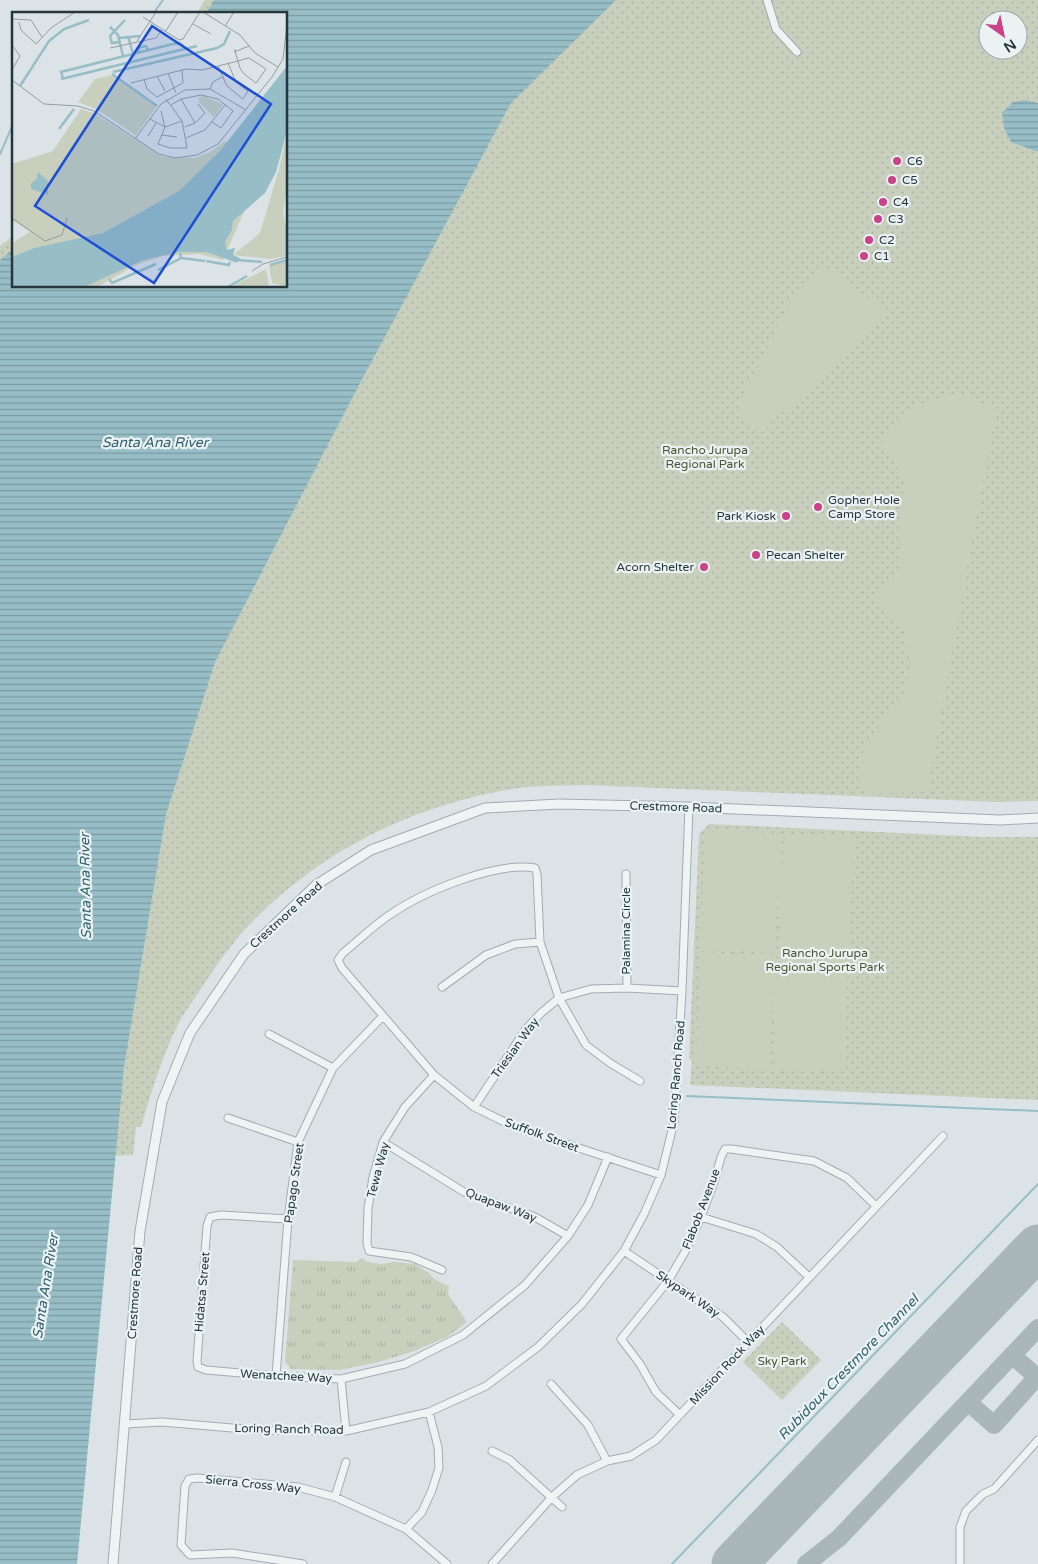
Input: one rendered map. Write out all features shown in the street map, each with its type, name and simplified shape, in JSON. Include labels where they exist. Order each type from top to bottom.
[{"type":"street","points":[[766,0],[776,29],[797,52]]},
{"type":"street","name":"Crestmore Road","points":[[113,1564],[140,1231],[162,1102],[190,1033],[244,954],[316,885],[371,850],[485,808],[559,804],[689,806],[1000,820],[1038,818]]},
{"type":"street","name":"Loring Ranch Road","points":[[125,1424],[162,1422],[256,1430],[346,1431],[429,1412],[486,1386],[538,1347],[582,1304],[624,1252],[644,1214],[661,1174],[674,1122],[682,991],[689,806]]},
{"type":"street","name":"Suffolk Street","points":[[540,942],[537,874],[535,868],[526,866],[501,869],[441,887],[390,914],[343,953],[338,960],[342,968],[382,1017],[434,1075],[474,1107],[515,1127],[661,1174]]},
{"type":"street","name":"Palamina Circle","points":[[626,874],[627,988]]},
{"type":"street","points":[[442,987],[486,956],[515,944],[540,942],[559,998],[586,1045],[610,1063],[640,1080]]},
{"type":"street","name":"Triesian Way","points":[[474,1107],[526,1029],[541,1012],[559,998],[591,989],[627,988],[682,991]]},
{"type":"street","name":"Papago Street","points":[[276,1376],[288,1219],[298,1142],[334,1068],[382,1017]]},
{"type":"street","points":[[269,1034],[334,1068]]},
{"type":"street","name":"Tewa Way","points":[[434,1075],[404,1107],[383,1142],[373,1177],[368,1208],[367,1243],[369,1251],[411,1257],[442,1270]]},
{"type":"street","points":[[228,1118],[298,1142]]},
{"type":"street","name":"Mission Rock Way","points":[[492,1564],[552,1497],[577,1475],[607,1461],[631,1456],[656,1440],[943,1136]]},
{"type":"street","name":"Quapaw Way","points":[[383,1142],[464,1192],[535,1217],[568,1236]]},
{"type":"street","name":"Flabob Avenue","points":[[680,1415],[656,1392],[640,1364],[621,1339],[668,1281],[686,1250],[701,1217],[725,1149],[731,1148],[814,1161],[847,1178],[876,1206]]},
{"type":"street","name":"Wenatchee Way","points":[[198,1367],[206,1370],[276,1376],[341,1379],[405,1364],[463,1336],[525,1285],[568,1236],[588,1205],[608,1157]]},
{"type":"street","name":"Hidatsa Street","points":[[198,1367],[196,1361],[207,1226],[210,1216],[288,1219]]},
{"type":"street","points":[[701,1217],[756,1234],[776,1247],[810,1277]]},
{"type":"street","name":"Skypark Way","points":[[624,1252],[722,1317],[748,1342]]},
{"type":"street","points":[[341,1379],[346,1431]]},
{"type":"street","points":[[551,1384],[588,1425],[607,1461]]},
{"type":"street","points":[[406,1529],[422,1512],[439,1468],[438,1447],[429,1412]]},
{"type":"street","points":[[960,1564],[960,1527],[966,1511],[983,1494],[994,1489],[1038,1440]]},
{"type":"street","points":[[492,1451],[510,1460],[562,1506]]},
{"type":"street","points":[[335,1497],[346,1462]]},
{"type":"street","name":"Sierra Cross Way","points":[[303,1564],[232,1553],[190,1555],[181,1545],[185,1486],[189,1479],[198,1478],[298,1488],[335,1497],[406,1529],[447,1564]]},
{"type":"green space","name":"Rancho Jurupa Regional Park","points":[[205,0],[1038,0],[1038,801],[996,802],[585,785],[516,788],[435,808],[368,836],[337,854],[307,874],[278,897],[244,930],[218,963],[175,1030],[158,1071],[141,1127],[136,1127],[133,1155],[0,1161],[0,246],[12,237],[12,288],[288,288],[288,12],[197,12]]},
{"type":"green space","points":[[821,264],[886,311],[809,394],[778,415],[763,432],[737,412],[741,397],[788,306]]},
{"type":"green space","points":[[960,393],[996,410],[927,792],[870,793],[861,785],[863,749],[880,724],[905,695],[910,662],[902,623],[888,618],[876,599],[880,590],[895,580],[903,559],[898,528],[904,484],[896,464],[879,437],[917,406]]},
{"type":"green space","name":"Rancho Jurupa Regional Sports Park","points":[[709,824],[985,837],[1038,837],[1038,1100],[690,1085],[692,1060],[689,1059],[699,834]]},
{"type":"green space","points":[[715,831],[781,833],[775,953],[701,949],[704,841],[710,833]]},
{"type":"green space","points":[[784,834],[854,837],[849,956],[778,953]]},
{"type":"green space","points":[[701,952],[775,956],[770,1069],[699,1066],[696,1063]]},
{"type":"green space","points":[[778,956],[848,959],[844,1072],[773,1069]]},
{"type":"green space","points":[[361,1258],[368,1262],[381,1264],[394,1262],[415,1264],[429,1273],[434,1279],[449,1286],[448,1294],[467,1322],[447,1337],[414,1351],[379,1362],[340,1370],[291,1369],[285,1362],[293,1260],[357,1262]]},
{"type":"green space","name":"Sky Park","points":[[782,1322],[821,1360],[782,1400],[743,1362]]},
{"type":"water","name":"Santa Ana River","points":[[214,0],[616,0],[511,103],[360,383],[215,662],[166,814],[124,1067],[77,1564],[0,1564],[0,260],[12,250],[12,288],[288,288],[288,12],[207,12]]},
{"type":"water","points":[[1025,100],[1038,103],[1038,152],[1011,142],[1004,128],[1002,113],[1013,102]]},
{"type":"waterway","points":[[154,12],[163,0]]},
{"type":"waterway","points":[[0,154],[12,127]]},
{"type":"waterway","name":"Rubidoux Crestmore Channel","points":[[687,1096],[1038,1111]]},
{"type":"waterway","name":"Rubidoux Crestmore Channel","points":[[672,1564],[1038,1184]]},
{"type":"taxiway","points":[[806,1564],[839,1538],[1038,1328]]},
{"type":"taxiway","points":[[968,1402],[994,1425],[1037,1377],[1012,1355]]},
{"type":"runway","points":[[734,1564],[1038,1247]]},
{"type":"place","name":"C6","points":[[897,161]]},
{"type":"place","name":"C5","points":[[892,180]]},
{"type":"place","name":"C4","points":[[883,202]]},
{"type":"place","name":"C3","points":[[878,219]]},
{"type":"place","name":"C2","points":[[869,240]]},
{"type":"place","name":"C1","points":[[864,256]]},
{"type":"place","name":"Gopher Hole Camp Store","points":[[818,507]]},
{"type":"place","name":"Park Kiosk","points":[[786,516]]},
{"type":"place","name":"Pecan Shelter","points":[[756,555]]},
{"type":"place","name":"Acorn Shelter","points":[[704,567]]}]
